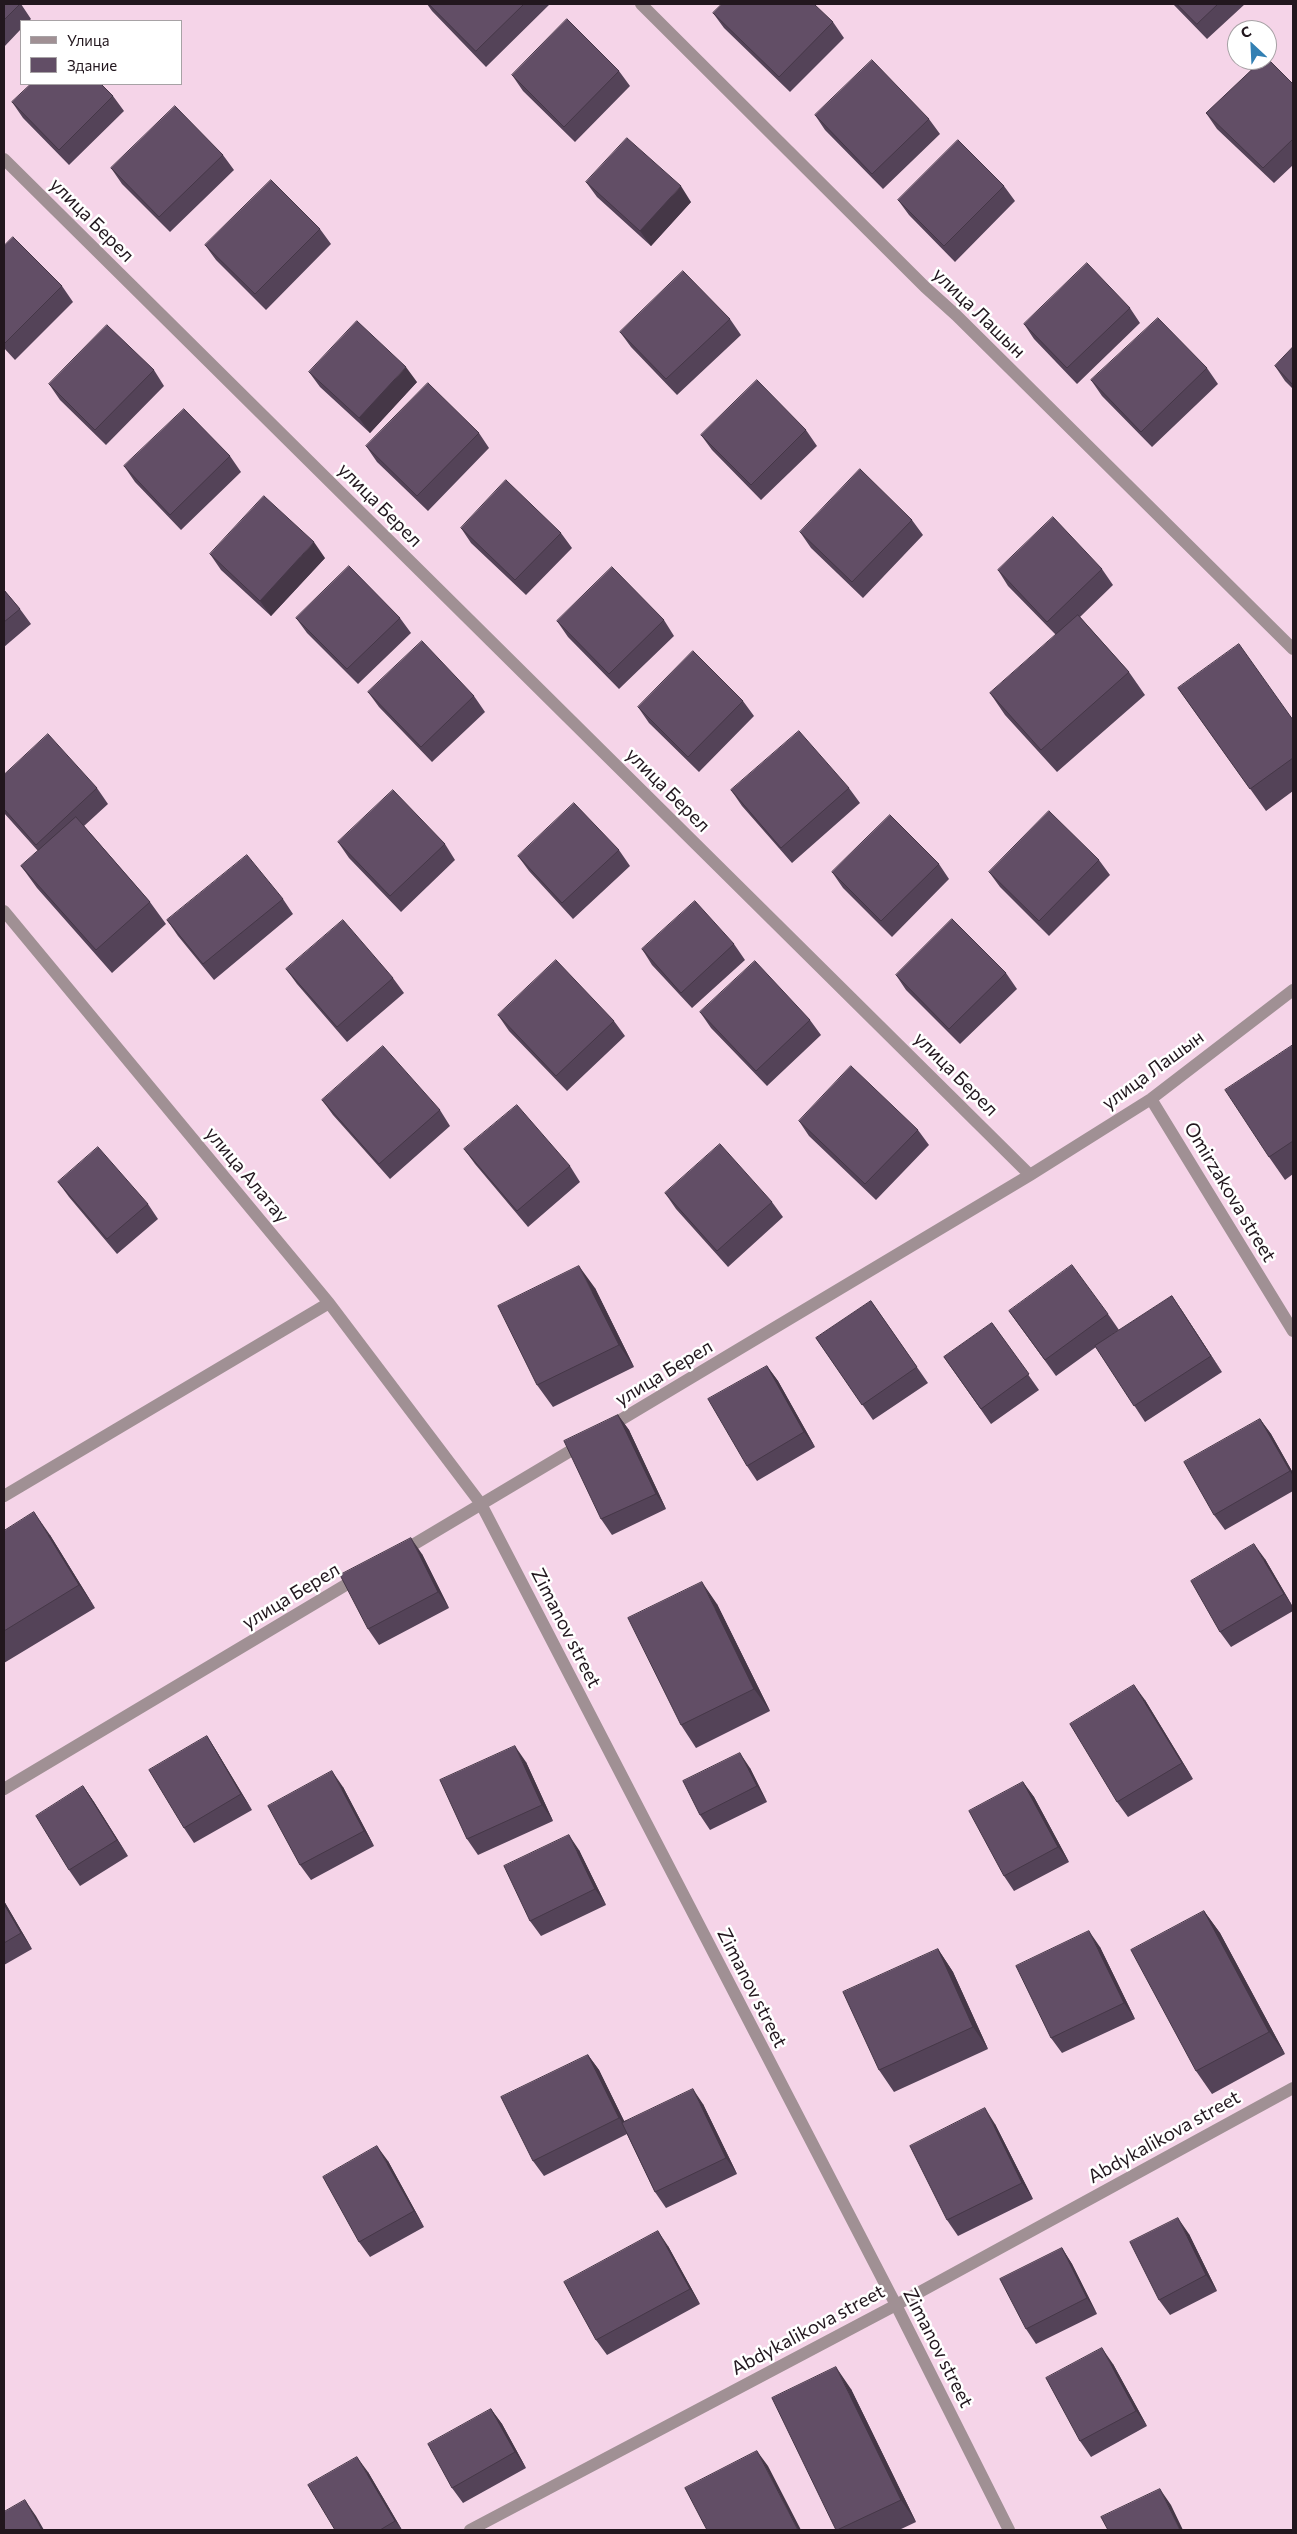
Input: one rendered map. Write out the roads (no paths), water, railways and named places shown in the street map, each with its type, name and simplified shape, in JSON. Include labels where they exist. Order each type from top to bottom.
[{"type":"street","name":"улица Лашын","points":[[641,4],[925,288],[956,315],[1293,649]]},
{"type":"street","name":"улица Берел","points":[[4,159],[1030,1175],[388,1560]]},
{"type":"street","name":"улица Алатау","points":[[4,911],[329,1303],[453,1468]]},
{"type":"street","name":"улица Лашын","points":[[1030,1175],[1151,1099],[1293,990]]},
{"type":"street","name":"Omirzakova street","points":[[1151,1099],[1293,1331]]},
{"type":"street","points":[[4,1496],[329,1303]]},
{"type":"street","name":"Zimanov street","points":[[453,1468],[482,1504],[896,2305],[1009,2530]]},
{"type":"street","name":"улица Берел","points":[[4,1789],[371,1570]]},
{"type":"street","name":"Abdykalikova street","points":[[470,2530],[896,2305],[1293,2088]]}]
